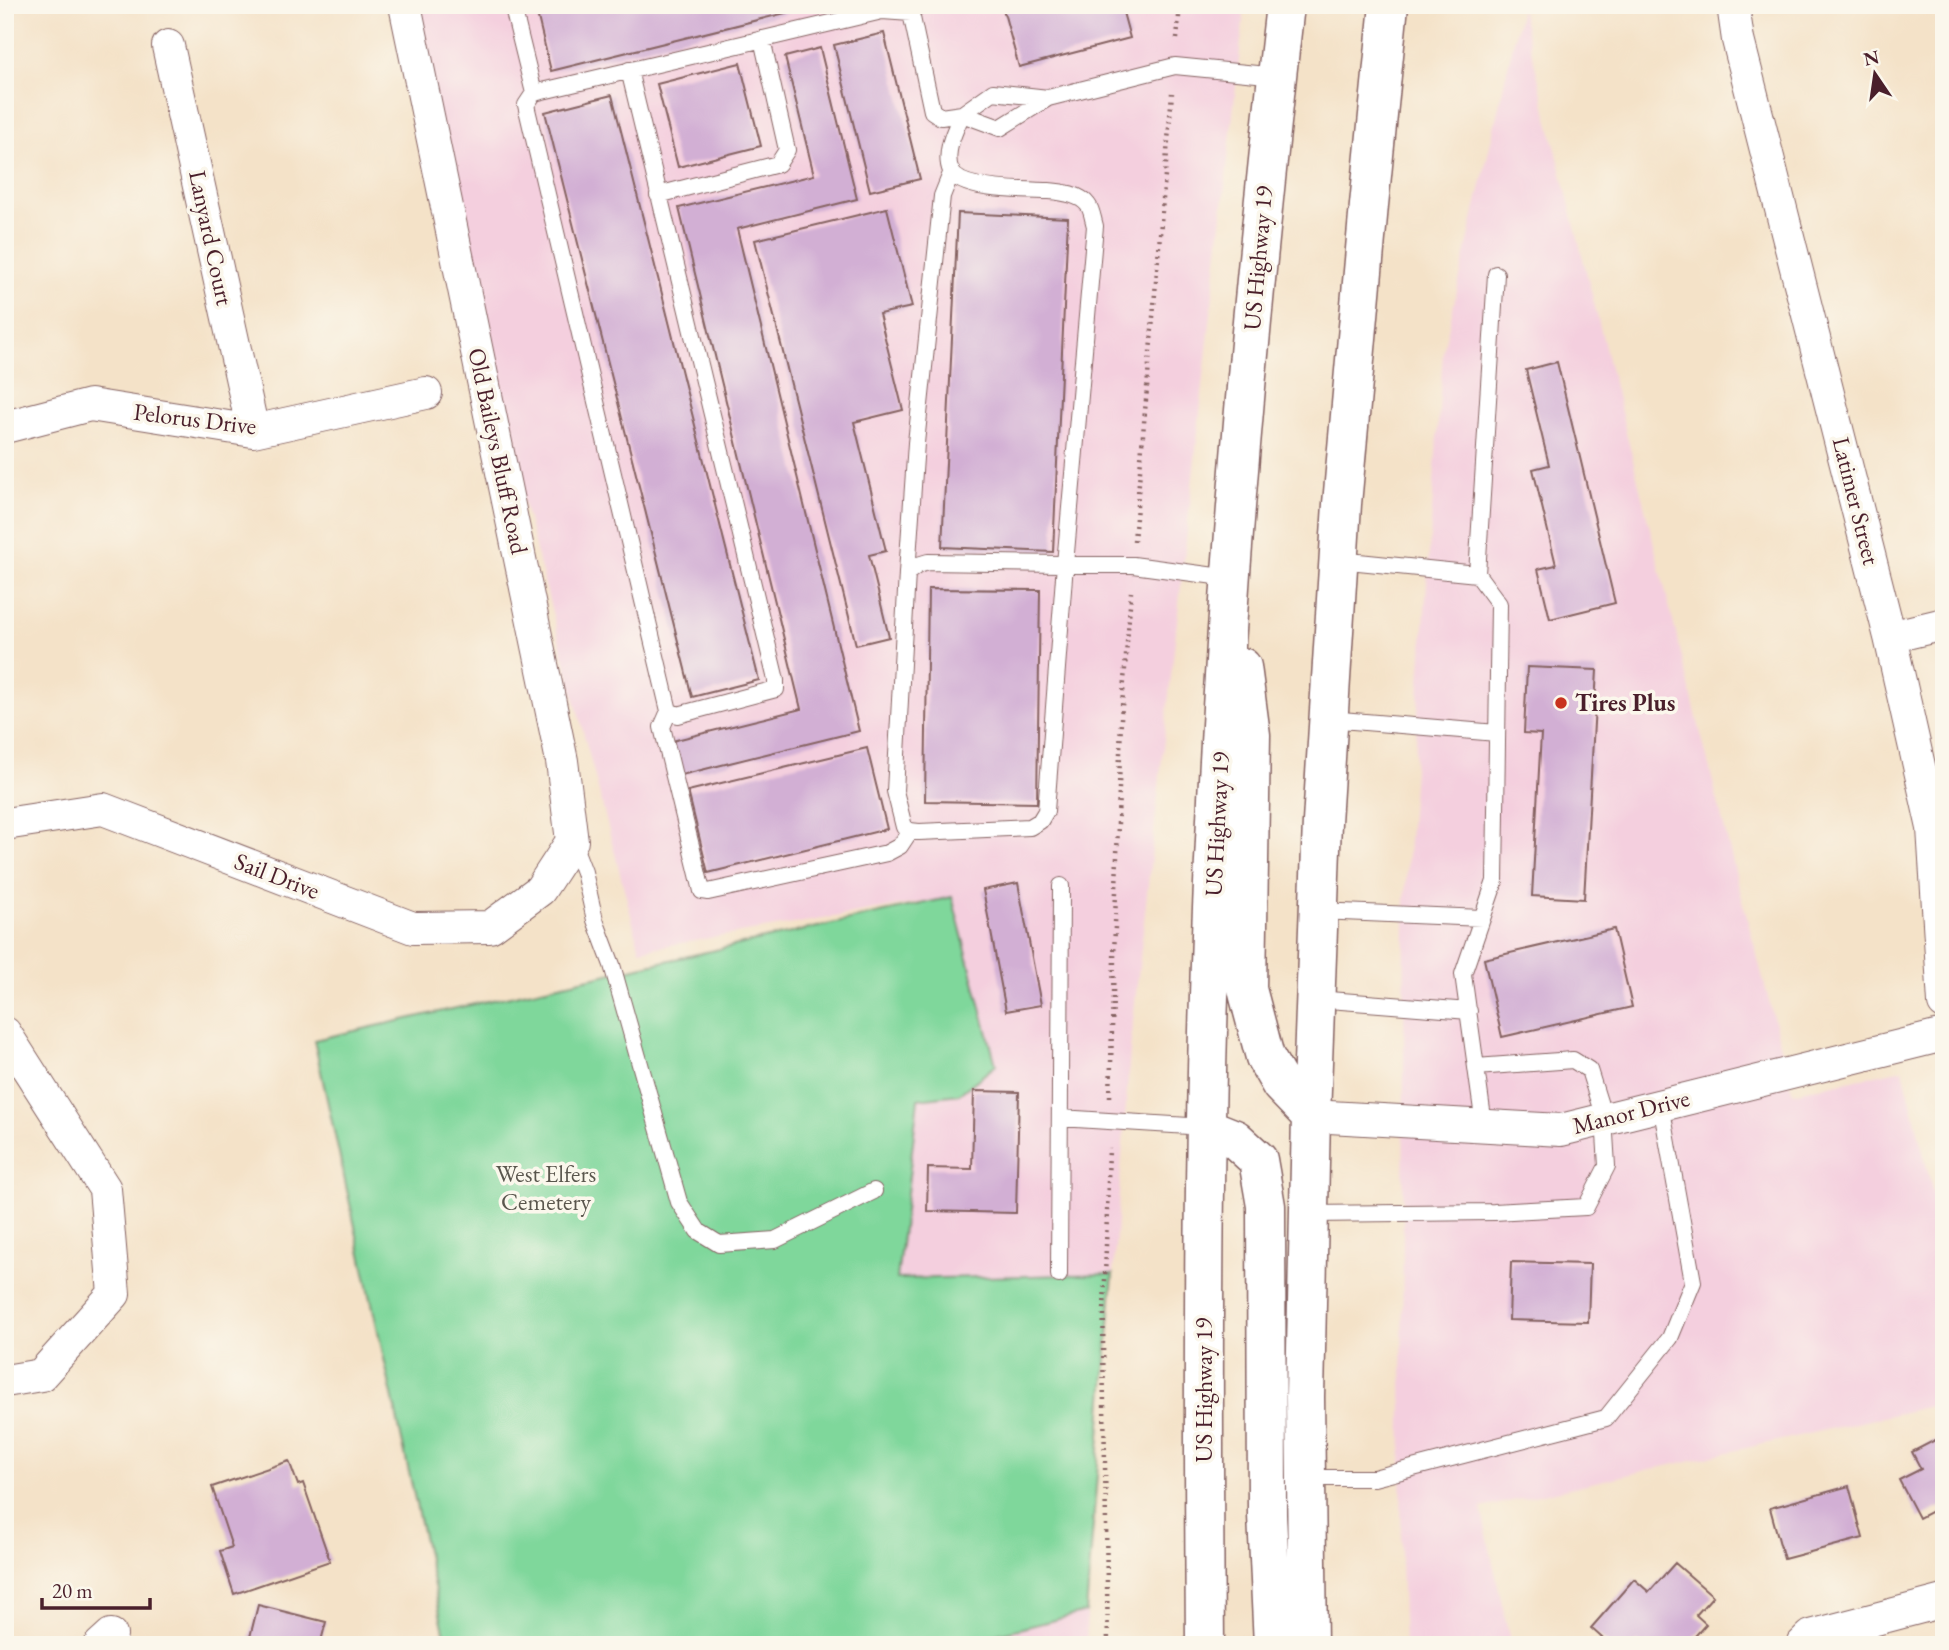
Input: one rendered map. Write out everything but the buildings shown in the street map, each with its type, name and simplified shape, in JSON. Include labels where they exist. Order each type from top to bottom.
[{"type":"highway","name":"US Highway 19","points":[[1205,1645],[1205,1128],[1216,820],[1231,578],[1261,216],[1285,5]]},
{"type":"highway","points":[[1308,1645],[1305,1397],[1319,911],[1339,561],[1389,5]]},
{"type":"highway","points":[[1231,578],[1251,735],[1247,989],[1265,1056],[1281,1085],[1311,1116]]},
{"type":"highway","points":[[1205,1128],[1235,1139],[1258,1160],[1266,1206],[1267,1515],[1273,1645]]},
{"type":"street","name":"Old Baileys Bluff Road","points":[[405,5],[562,761],[572,841]]},
{"type":"street","name":"Latimer Street","points":[[1733,5],[1738,40],[1890,637],[1933,828],[1944,1003]]},
{"type":"street","name":"Lanyard Court","points":[[168,46],[253,431]]},
{"type":"street","name":"Pelorus Drive","points":[[5,427],[90,405],[253,431],[426,393]]},
{"type":"street","points":[[1890,637],[1944,624]]},
{"type":"street","name":"Sail Drive","points":[[5,824],[103,809],[413,928],[490,927],[540,890],[572,841]]},
{"type":"street","points":[[5,1032],[104,1189],[114,1294],[41,1375],[5,1381]]},
{"type":"street","name":"Manor Drive","points":[[1311,1116],[1561,1130],[1944,1035]]},
{"type":"street","points":[[1802,1645],[1811,1636],[1944,1601]]},
{"type":"lane","points":[[510,5],[534,93]]},
{"type":"lane","points":[[910,831],[900,846],[887,853],[708,892],[702,891],[662,727],[669,711],[526,105],[534,93],[883,10],[914,9],[932,111],[941,117],[962,114],[993,92],[1048,98]]},
{"type":"lane","points":[[659,195],[778,164],[787,150],[762,39]]},
{"type":"lane","points":[[962,114],[1000,128],[1048,98],[1175,66],[1277,76]]},
{"type":"lane","points":[[629,70],[776,680],[776,689],[678,715],[669,711]]},
{"type":"lane","points":[[951,172],[974,186],[1065,192],[1089,206],[1095,226],[1046,811],[1040,821],[1030,827],[910,831],[904,827],[895,791],[916,443],[942,196],[951,172],[952,137],[962,114]]},
{"type":"lane","points":[[1484,1125],[1463,974],[1494,881],[1499,604],[1477,574],[1496,274]]},
{"type":"lane","points":[[1339,561],[1477,574]]},
{"type":"lane","points":[[907,573],[918,565],[929,562],[1133,565],[1231,578]]},
{"type":"lane","points":[[1329,719],[1497,733]]},
{"type":"lane","points":[[572,841],[584,872],[594,920],[612,965],[679,1202],[698,1231],[719,1244],[775,1240],[874,1191]]},
{"type":"lane","points":[[1059,1275],[1061,886]]},
{"type":"lane","points":[[1319,911],[1482,918]]},
{"type":"lane","points":[[1316,999],[1469,1011]]},
{"type":"lane","points":[[1309,1214],[1494,1212],[1586,1207],[1607,1166],[1604,1118],[1590,1070],[1573,1060],[1476,1068]]},
{"type":"lane","points":[[1306,1478],[1374,1478],[1606,1418],[1670,1338],[1693,1282],[1661,1105]]},
{"type":"lane","points":[[1060,1118],[1205,1128]]},
{"type":"path","points":[[1108,1645],[1104,1344],[1121,719],[1180,5]]},
{"type":"shaded area","points":[[394,5],[1245,5],[1131,1039],[1113,1274],[897,1279],[918,1099],[959,1094],[952,897],[640,950]]},
{"type":"shaded area","points":[[1521,9],[1737,879],[1793,1093],[1903,1069],[1944,1238],[1944,1403],[1481,1508],[1511,1645],[1404,1645],[1401,1563],[1405,898],[1443,352]]},
{"type":"shaded area","points":[[1086,1612],[1087,1645],[954,1645]]},
{"type":"green space","name":"West Elfers Cemetery","points":[[952,897],[996,1065],[959,1094],[918,1099],[897,1279],[1113,1274],[1086,1612],[955,1645],[447,1645],[314,1040]]},
{"type":"place","name":"Tires Plus","points":[[1561,703]]}]
